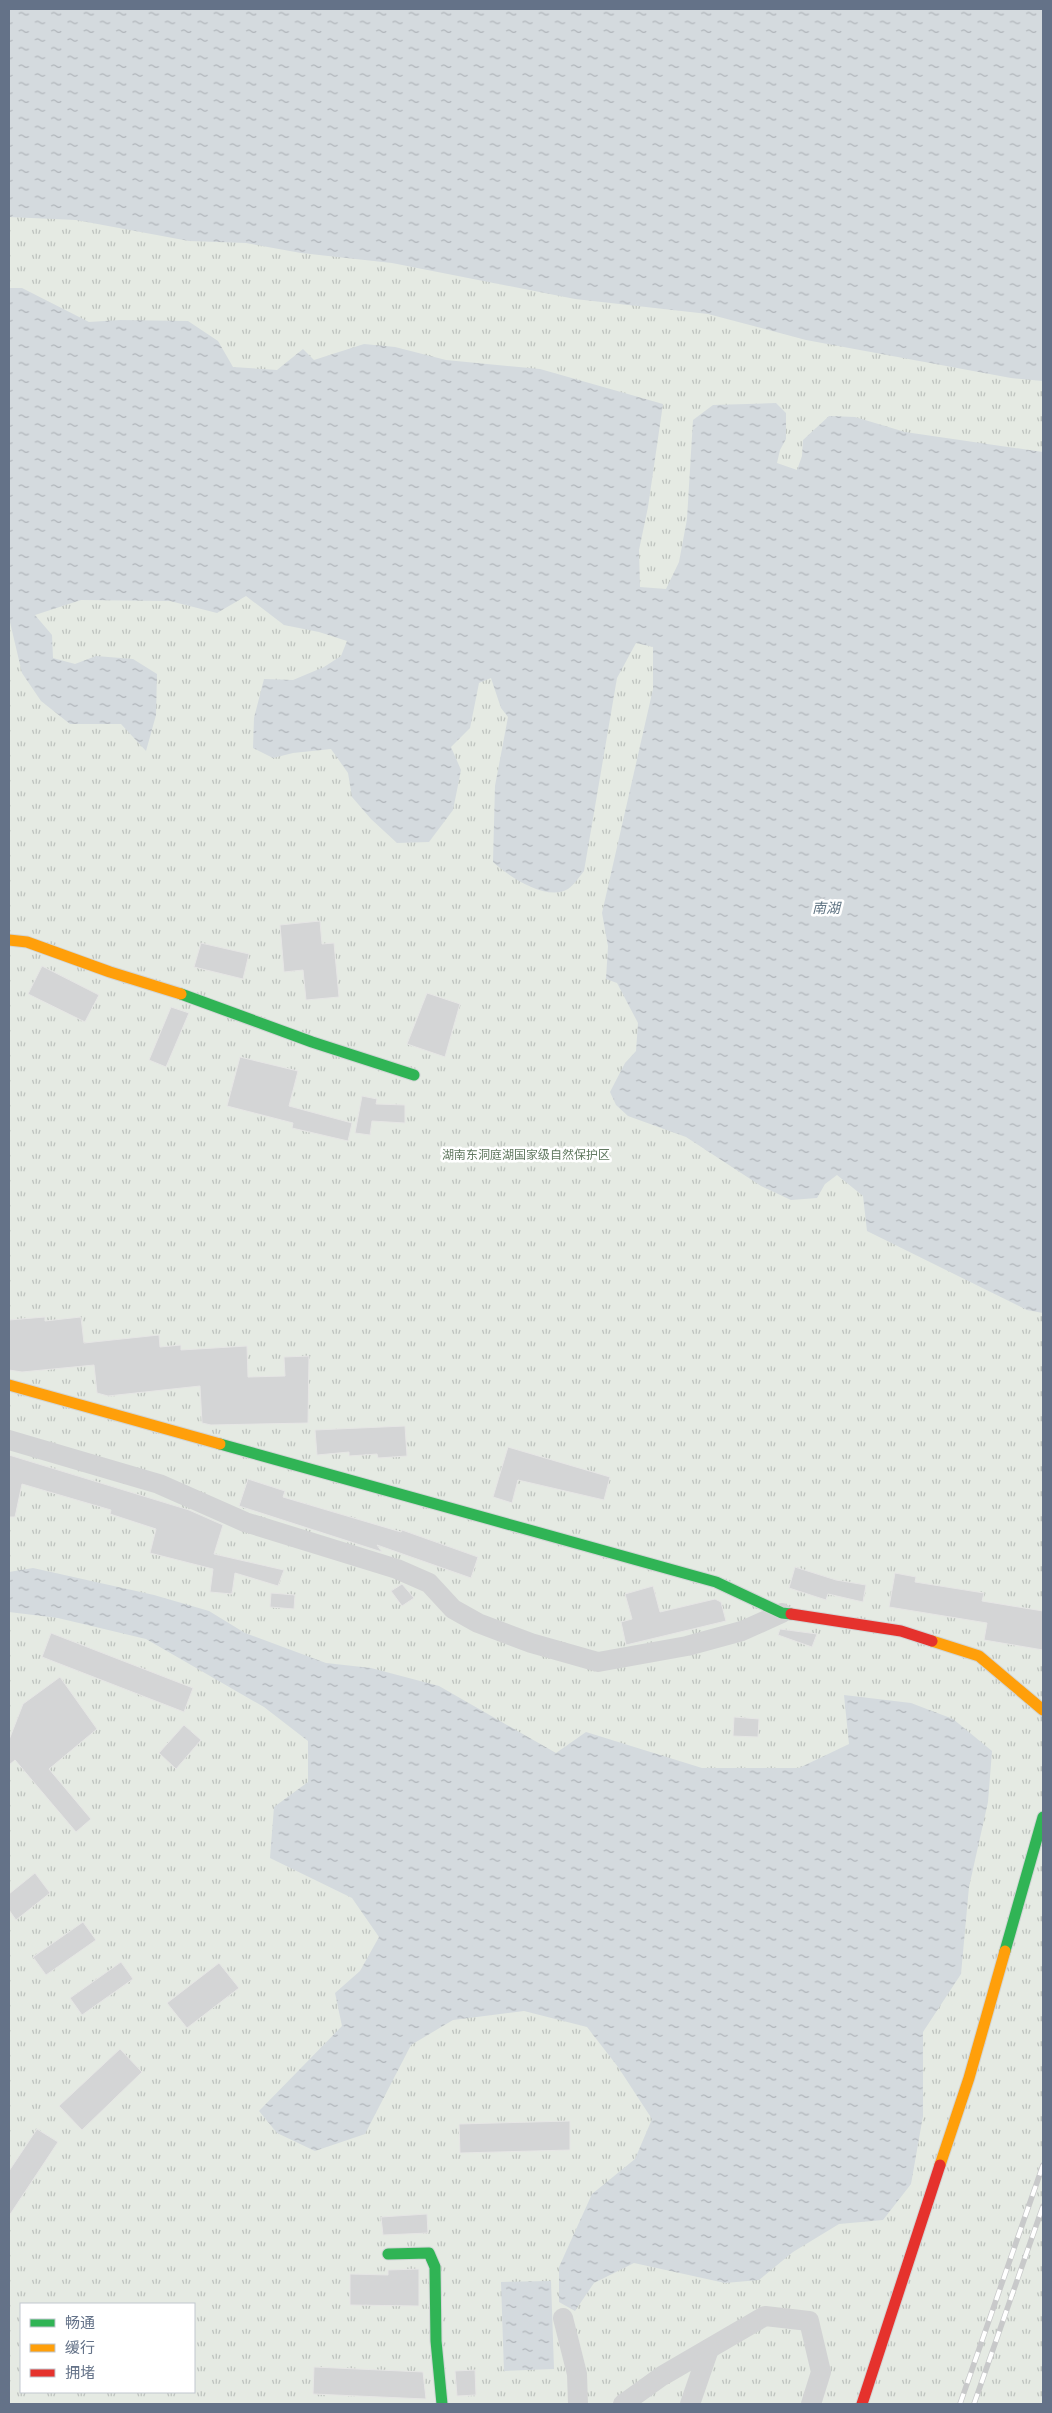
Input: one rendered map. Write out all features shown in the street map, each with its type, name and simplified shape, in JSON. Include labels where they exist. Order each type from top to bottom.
[{"type":"street","points":[[9,940],[27,942],[110,972],[188,996],[312,1042],[414,1075]]},
{"type":"street","points":[[9,1385],[716,1582],[782,1613],[901,1631],[979,1656],[1043,1710]]},
{"type":"street","points":[[9,1440],[159,1484],[245,1522],[397,1569],[430,1583],[453,1609],[478,1623],[531,1644],[598,1662],[687,1646],[742,1631],[782,1613]]},
{"type":"street","points":[[862,2404],[970,2078],[1043,1817]]},
{"type":"street","points":[[388,2254],[429,2253],[435,2267],[436,2341],[442,2404]]},
{"type":"street","points":[[623,2404],[662,2376],[765,2316],[809,2321],[821,2372],[811,2404]]},
{"type":"street","points":[[563,2318],[577,2374],[578,2404]]},
{"type":"street","points":[[690,2404],[709,2349]]},
{"type":"green space","name":"湖南东洞庭湖国家级自然保护区","points":[[9,9],[1043,9],[1043,2404],[9,2404]]},
{"type":"water","points":[[9,9],[1043,9],[1043,381],[1011,378],[806,340],[708,314],[575,299],[392,263],[301,253],[246,243],[189,241],[76,220],[9,217]]},
{"type":"water","name":"南湖","points":[[9,288],[22,288],[89,322],[120,320],[188,321],[218,341],[233,367],[277,370],[303,349],[314,360],[364,344],[395,347],[446,360],[540,369],[663,404],[648,507],[639,550],[640,587],[666,589],[679,562],[687,519],[693,420],[713,405],[776,403],[786,413],[786,439],[780,450],[777,463],[797,470],[802,456],[803,440],[829,416],[855,417],[905,432],[1043,452],[1043,1313],[1027,1310],[867,1231],[863,1196],[837,1175],[825,1184],[817,1198],[791,1200],[761,1186],[686,1137],[628,1116],[616,1105],[610,1092],[625,1063],[636,1051],[638,1023],[617,983],[606,979],[608,946],[602,913],[653,689],[653,647],[636,643],[617,678],[584,871],[568,889],[559,892],[539,890],[528,886],[493,862],[495,786],[508,717],[501,708],[491,678],[479,683],[470,728],[451,747],[461,770],[453,810],[429,842],[397,843],[371,819],[352,797],[348,773],[331,749],[293,753],[273,758],[253,748],[254,718],[264,679],[293,680],[324,667],[341,656],[347,641],[319,632],[284,625],[246,596],[217,613],[170,601],[81,600],[35,615],[52,635],[53,658],[75,664],[96,656],[133,659],[157,674],[156,715],[146,751],[121,724],[70,724],[41,701],[22,673],[9,618]]},
{"type":"water","points":[[33,1568],[154,1595],[209,1611],[245,1633],[326,1663],[371,1668],[439,1686],[556,1753],[586,1732],[702,1768],[799,1768],[849,1744],[844,1695],[911,1703],[953,1719],[992,1751],[988,1802],[969,1887],[961,1974],[923,2032],[923,2116],[911,2184],[883,2220],[839,2224],[793,2252],[759,2280],[725,2283],[634,2263],[594,2283],[575,2311],[559,2302],[559,2267],[592,2194],[635,2159],[652,2119],[618,2067],[587,2027],[524,2011],[453,2020],[411,2045],[365,2134],[315,2151],[277,2133],[259,2111],[342,2026],[335,1993],[360,1971],[379,1937],[352,1898],[270,1858],[274,1807],[308,1782],[308,1741],[264,1707],[146,1639],[58,1618],[9,1612],[9,1572]]},
{"type":"water","points":[[551,2281],[554,2369],[504,2371],[501,2282]]},
{"type":"building","points":[[320,921],[322,944],[334,943],[339,997],[306,1000],[303,970],[284,972],[280,925]]},
{"type":"building","points":[[201,943],[249,954],[243,979],[194,967]]},
{"type":"building","points":[[42,966],[99,995],[85,1022],[28,994]]},
{"type":"building","points":[[427,993],[460,1004],[445,1057],[407,1044]]},
{"type":"building","points":[[171,1007],[189,1013],[166,1067],[149,1060]]},
{"type":"building","points":[[240,1057],[298,1071],[289,1106],[352,1123],[348,1141],[292,1128],[293,1123],[227,1106]]},
{"type":"building","points":[[362,1096],[377,1099],[376,1104],[405,1105],[405,1123],[372,1121],[370,1135],[355,1133]]},
{"type":"building","points":[[45,1317],[45,1321],[81,1317],[84,1343],[159,1335],[160,1347],[181,1345],[181,1350],[247,1346],[248,1377],[285,1376],[284,1357],[309,1356],[308,1423],[211,1425],[202,1423],[200,1386],[108,1396],[97,1393],[94,1365],[22,1372],[9,1370],[9,1320]]},
{"type":"building","points":[[405,1426],[407,1456],[378,1458],[377,1454],[349,1456],[349,1452],[317,1455],[315,1430]]},
{"type":"building","points":[[508,1447],[610,1477],[604,1500],[518,1480],[512,1503],[493,1497]]},
{"type":"building","points":[[9,1455],[189,1510],[223,1525],[214,1554],[284,1570],[278,1586],[235,1573],[232,1594],[210,1592],[213,1569],[150,1553],[156,1529],[110,1514],[111,1510],[22,1484],[15,1517],[9,1517]]},
{"type":"building","points":[[248,1479],[285,1491],[283,1497],[401,1532],[402,1530],[478,1557],[471,1578],[377,1545],[382,1552],[239,1506]]},
{"type":"building","points":[[795,1567],[836,1580],[866,1585],[863,1602],[828,1594],[826,1600],[789,1588]]},
{"type":"building","points":[[895,1573],[916,1577],[915,1582],[984,1593],[982,1601],[1043,1611],[1043,1650],[984,1640],[987,1623],[889,1607]]},
{"type":"building","points":[[402,1584],[414,1598],[402,1606],[391,1591]]},
{"type":"building","points":[[653,1586],[660,1612],[715,1599],[721,1602],[726,1621],[626,1645],[621,1622],[632,1619],[625,1594]]},
{"type":"building","points":[[271,1593],[295,1595],[294,1609],[270,1607]]},
{"type":"building","points":[[780,1629],[817,1634],[812,1647],[778,1635]]},
{"type":"building","points":[[51,1633],[193,1688],[184,1712],[42,1657]]},
{"type":"building","points":[[60,1677],[97,1729],[49,1769],[91,1819],[76,1832],[15,1760],[9,1765],[9,1740],[23,1704]]},
{"type":"building","points":[[734,1717],[759,1719],[758,1737],[733,1736]]},
{"type":"building","points":[[184,1725],[201,1740],[176,1769],[159,1753]]},
{"type":"building","points":[[35,1873],[50,1893],[16,1920],[9,1910],[9,1894]]},
{"type":"building","points":[[83,1922],[96,1940],[46,1975],[33,1957]]},
{"type":"building","points":[[121,1962],[133,1979],[82,2015],[70,1998]]},
{"type":"building","points":[[219,1963],[239,1988],[187,2028],[167,2003]]},
{"type":"building","points":[[120,2049],[142,2072],[82,2130],[59,2106]]},
{"type":"building","points":[[570,2121],[570,2150],[460,2153],[459,2124]]},
{"type":"building","points":[[37,2129],[58,2142],[9,2216],[9,2171]]},
{"type":"building","points":[[427,2214],[428,2233],[383,2235],[381,2217]]},
{"type":"building","points":[[419,2269],[419,2306],[350,2305],[350,2274],[388,2275],[388,2270]]},
{"type":"building","points":[[314,2367],[423,2372],[426,2399],[313,2394]]},
{"type":"building","points":[[475,2370],[476,2395],[457,2396],[455,2371]]},
{"type":"railway","points":[[960,2404],[1043,2165]]},
{"type":"railway","points":[[974,2404],[1043,2206]]},
{"type":"traffic: fast","points":[[181,994],[312,1042],[414,1075]]},
{"type":"traffic: fast","points":[[220,1444],[716,1582],[782,1613],[791,1614]]},
{"type":"traffic: fast","points":[[1005,1951],[1043,1817]]},
{"type":"traffic: fast","points":[[388,2254],[429,2253],[435,2267],[436,2341],[442,2404]]},
{"type":"traffic: slow","points":[[9,940],[27,942],[110,972],[181,994]]},
{"type":"traffic: slow","points":[[9,1385],[220,1444]]},
{"type":"traffic: slow","points":[[932,1641],[979,1656],[1043,1710]]},
{"type":"traffic: slow","points":[[940,2165],[969,2078],[1005,1951]]},
{"type":"traffic: jam","points":[[791,1614],[901,1631],[932,1641]]},
{"type":"traffic: jam","points":[[862,2404],[940,2165]]}]
